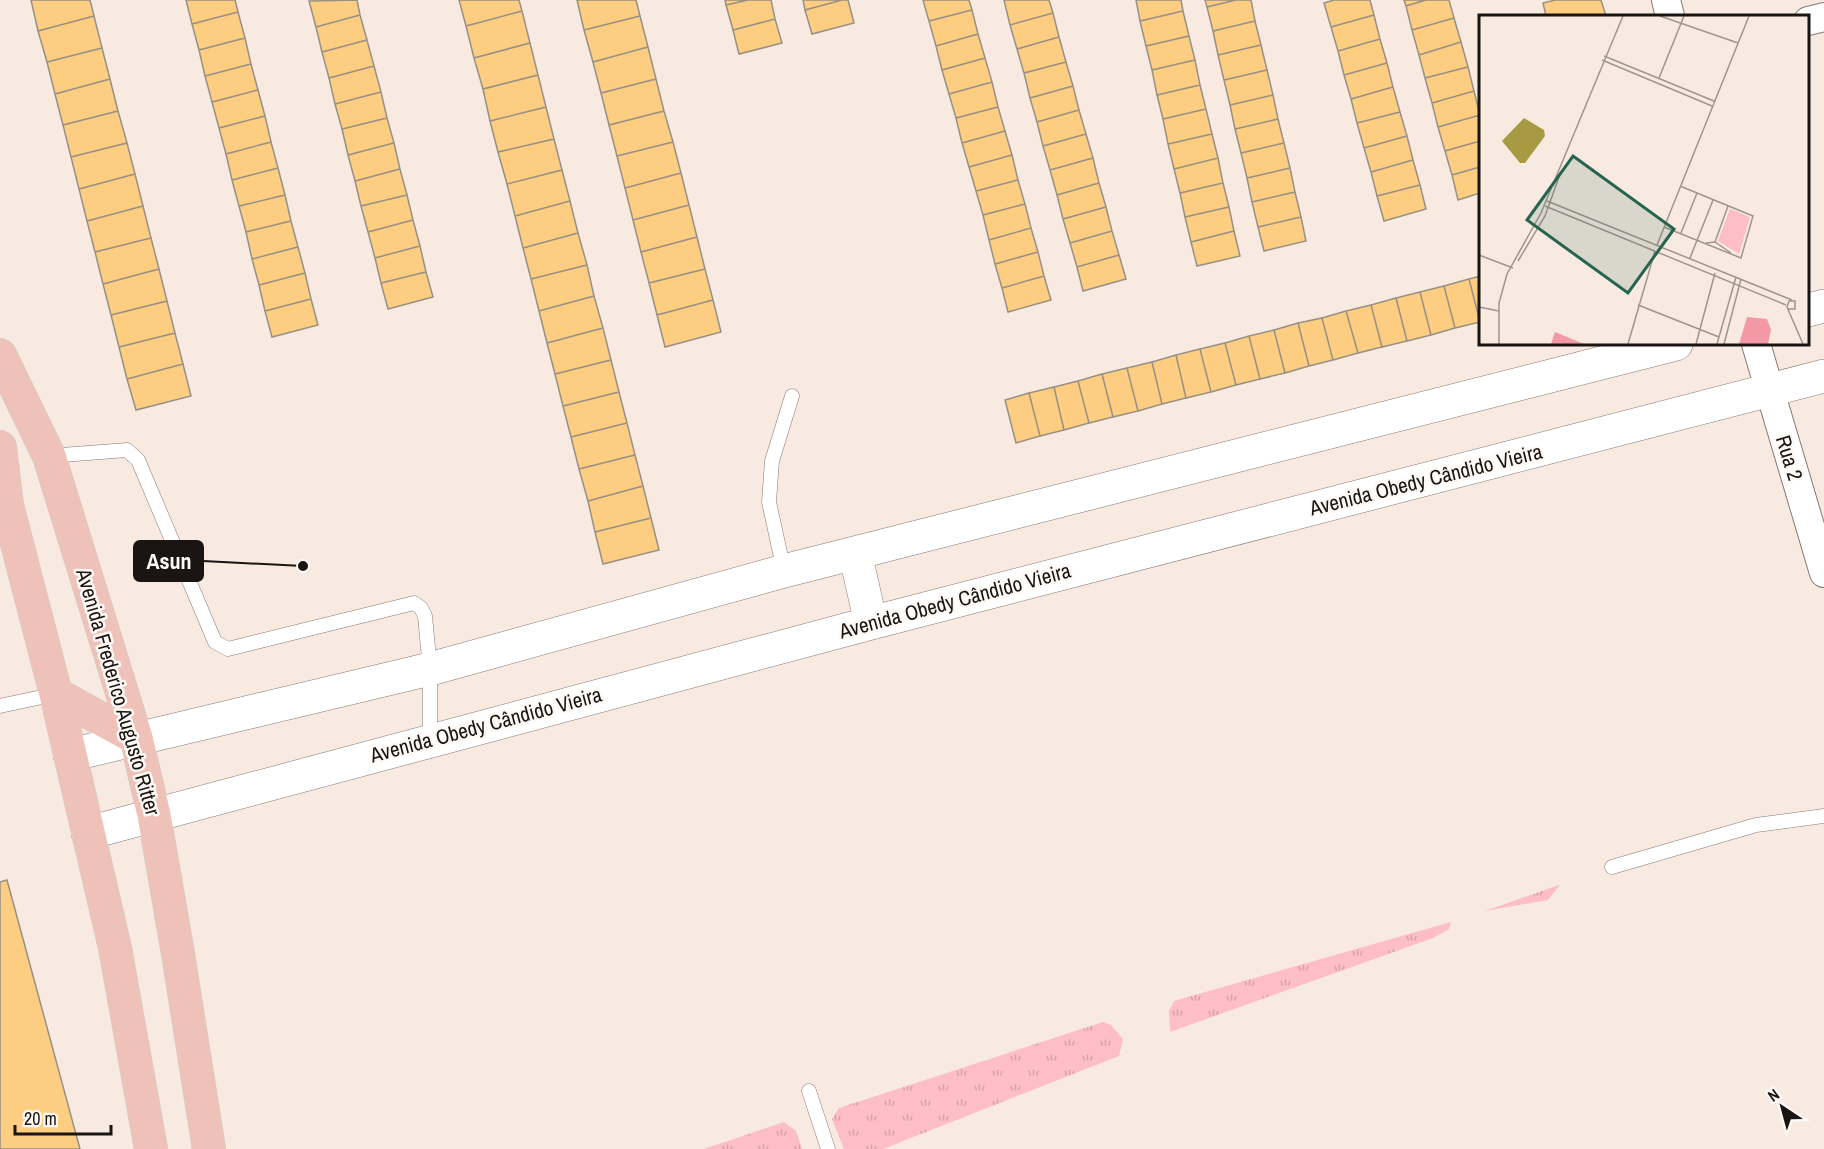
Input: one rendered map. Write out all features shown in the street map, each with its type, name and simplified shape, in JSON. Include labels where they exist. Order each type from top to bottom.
[{"type":"main road","points":[[1809,310],[1824,306]]},
{"type":"main road","points":[[70,755],[430,669],[784,571],[1672,345]]},
{"type":"main road","name":"Avenida Frederico Augusto Ritter","points":[[0,355],[49,456],[136,738],[154,815],[209,1149]]},
{"type":"main road","name":"Avenida Obedy Cândido Vieira","points":[[88,833],[871,623],[1824,376]]},
{"type":"main road","points":[[0,447],[7,505],[56,694],[115,948],[151,1149]]},
{"type":"main road","points":[[855,553],[871,623]]},
{"type":"main road","points":[[56,694],[136,738]]},
{"type":"street","points":[[1666,0],[1670,15]]},
{"type":"street","points":[[1809,21],[1824,17]]},
{"type":"street","name":"Rua 2","points":[[1756,345],[1824,573]]},
{"type":"lane","points":[[784,571],[769,502],[772,460],[792,396]]},
{"type":"lane","points":[[49,456],[127,450],[138,460],[214,642],[228,649],[414,603],[422,608],[425,616],[430,669],[430,740]]},
{"type":"lane","points":[[0,706],[56,694]]},
{"type":"lane","points":[[1612,867],[1756,825],[1824,816]]},
{"type":"lane","points":[[809,1091],[828,1149]]},
{"type":"green space","points":[[1559,885],[1548,900],[1485,911]]},
{"type":"green space","points":[[1451,922],[1449,929],[1433,938],[1170,1032],[1169,1011],[1174,1001]]},
{"type":"green space","points":[[1103,1022],[1111,1025],[1123,1039],[1119,1056],[883,1149],[844,1149],[832,1119],[839,1108]]},
{"type":"green space","points":[[784,1122],[796,1131],[802,1149],[704,1149]]},
{"type":"building","points":[[31,0],[90,0],[94,16],[38,31]]},
{"type":"building","points":[[186,0],[235,0],[238,12],[192,24]]},
{"type":"building","points":[[357,0],[360,15],[316,27],[309,1]]},
{"type":"building","points":[[459,0],[519,0],[522,11],[466,26]]},
{"type":"building","points":[[577,0],[636,0],[640,16],[584,30]]},
{"type":"building","points":[[725,0],[748,0],[726,5]]},
{"type":"building","points":[[748,0],[771,0],[775,19],[733,30],[726,5]]},
{"type":"building","points":[[803,0],[842,0],[805,10]]},
{"type":"building","points":[[848,0],[854,23],[812,34],[805,10]]},
{"type":"building","points":[[923,0],[969,0],[972,10],[929,21]]},
{"type":"building","points":[[1004,0],[1049,0],[1053,13],[1010,25]]},
{"type":"building","points":[[1136,0],[1181,0],[1183,11],[1140,21]]},
{"type":"building","points":[[1205,0],[1236,0],[1207,7]]},
{"type":"building","points":[[1236,0],[1251,0],[1255,21],[1213,31],[1207,7]]},
{"type":"building","points":[[1334,0],[1370,0],[1374,15],[1331,27],[1324,3]]},
{"type":"building","points":[[1404,0],[1426,0],[1406,6]]},
{"type":"building","points":[[1426,0],[1449,0],[1454,18],[1412,30],[1406,6]]},
{"type":"building","points":[[1555,0],[1601,0],[1606,15],[1546,15],[1543,3]]},
{"type":"building","points":[[972,10],[978,34],[936,46],[929,21]]},
{"type":"building","points":[[522,11],[530,43],[474,58],[466,26]]},
{"type":"building","points":[[1183,11],[1189,36],[1146,46],[1140,21]]},
{"type":"building","points":[[238,12],[245,38],[199,50],[192,24]]},
{"type":"building","points":[[1053,13],[1059,37],[1017,49],[1010,25]]},
{"type":"building","points":[[360,15],[367,40],[322,52],[316,27]]},
{"type":"building","points":[[1374,15],[1380,39],[1338,51],[1331,27]]},
{"type":"building","points":[[94,16],[102,48],[47,62],[38,31]]},
{"type":"building","points":[[640,16],[648,47],[593,62],[584,30]]},
{"type":"building","points":[[1454,18],[1461,42],[1419,55],[1412,30]]},
{"type":"building","points":[[775,19],[782,43],[739,54],[733,30]]},
{"type":"building","points":[[1255,21],[1261,45],[1218,55],[1213,31]]},
{"type":"building","points":[[978,34],[985,58],[942,70],[936,46]]},
{"type":"building","points":[[1189,36],[1195,60],[1152,70],[1146,46]]},
{"type":"building","points":[[1059,37],[1066,62],[1024,73],[1017,49]]},
{"type":"building","points":[[245,38],[251,64],[205,76],[199,50]]},
{"type":"building","points":[[1380,39],[1387,63],[1344,75],[1338,51]]},
{"type":"building","points":[[367,40],[374,66],[329,78],[322,52]]},
{"type":"building","points":[[1461,42],[1468,67],[1425,78],[1419,55]]},
{"type":"building","points":[[530,43],[538,75],[483,89],[474,58]]},
{"type":"building","points":[[1261,45],[1267,70],[1224,80],[1218,55]]},
{"type":"building","points":[[648,47],[656,79],[601,93],[593,62]]},
{"type":"building","points":[[102,48],[110,79],[55,94],[47,62]]},
{"type":"building","points":[[985,58],[992,82],[949,94],[942,70]]},
{"type":"building","points":[[1195,60],[1200,85],[1157,95],[1152,70]]},
{"type":"building","points":[[1066,62],[1073,86],[1030,98],[1024,73]]},
{"type":"building","points":[[1387,63],[1393,87],[1351,99],[1344,75]]},
{"type":"building","points":[[251,64],[258,90],[212,102],[205,76]]},
{"type":"building","points":[[374,66],[381,92],[335,104],[329,78]]},
{"type":"building","points":[[1468,67],[1474,91],[1432,103],[1425,78]]},
{"type":"building","points":[[1267,70],[1273,95],[1230,105],[1224,80]]},
{"type":"building","points":[[538,75],[546,107],[490,121],[483,89]]},
{"type":"building","points":[[110,79],[118,111],[63,125],[55,94]]},
{"type":"building","points":[[656,79],[664,111],[609,125],[601,93]]},
{"type":"building","points":[[992,82],[998,107],[956,118],[949,94]]},
{"type":"building","points":[[1200,85],[1206,109],[1163,119],[1157,95]]},
{"type":"building","points":[[1073,86],[1079,110],[1037,122],[1030,98]]},
{"type":"building","points":[[1393,87],[1400,112],[1357,123],[1351,99]]},
{"type":"building","points":[[258,90],[265,116],[219,128],[212,102]]},
{"type":"building","points":[[1474,91],[1479,115],[1438,127],[1432,103]]},
{"type":"building","points":[[381,92],[387,118],[342,129],[335,104]]},
{"type":"building","points":[[1273,95],[1278,119],[1235,129],[1230,105]]},
{"type":"building","points":[[546,107],[554,139],[498,152],[490,121]]},
{"type":"building","points":[[998,107],[1005,131],[962,143],[956,118]]},
{"type":"building","points":[[1206,109],[1212,134],[1168,144],[1163,119]]},
{"type":"building","points":[[1079,110],[1086,134],[1043,146],[1037,122]]},
{"type":"building","points":[[118,111],[127,143],[71,157],[63,125]]},
{"type":"building","points":[[664,111],[673,142],[617,156],[609,125]]},
{"type":"building","points":[[1400,112],[1407,136],[1364,148],[1357,123]]},
{"type":"building","points":[[1479,115],[1479,141],[1445,151],[1438,127]]},
{"type":"building","points":[[265,116],[271,142],[226,154],[219,128]]},
{"type":"building","points":[[387,118],[394,143],[348,155],[342,129]]},
{"type":"building","points":[[1278,119],[1284,143],[1241,153],[1235,129]]},
{"type":"building","points":[[1005,131],[1012,155],[969,167],[962,143]]},
{"type":"building","points":[[1086,134],[1093,158],[1050,170],[1043,146]]},
{"type":"building","points":[[1212,134],[1218,158],[1174,169],[1168,144]]},
{"type":"building","points":[[1407,136],[1413,160],[1371,172],[1364,148]]},
{"type":"building","points":[[554,139],[562,170],[507,184],[498,152]]},
{"type":"building","points":[[1479,141],[1479,167],[1452,175],[1445,151]]},
{"type":"building","points":[[271,142],[278,168],[232,180],[226,154]]},
{"type":"building","points":[[673,142],[681,173],[625,188],[617,156]]},
{"type":"building","points":[[127,143],[135,174],[79,189],[71,157]]},
{"type":"building","points":[[394,143],[400,169],[355,181],[348,155]]},
{"type":"building","points":[[1284,143],[1290,168],[1247,178],[1241,153]]},
{"type":"building","points":[[1012,155],[1018,180],[976,191],[969,167]]},
{"type":"building","points":[[1093,158],[1099,183],[1057,195],[1050,170]]},
{"type":"building","points":[[1218,158],[1223,183],[1180,193],[1174,169]]},
{"type":"building","points":[[1413,160],[1420,185],[1377,196],[1371,172]]},
{"type":"building","points":[[1479,167],[1479,193],[1458,200],[1452,175]]},
{"type":"building","points":[[278,168],[285,195],[239,206],[232,180]]},
{"type":"building","points":[[1290,168],[1295,192],[1252,202],[1247,178]]},
{"type":"building","points":[[400,169],[407,195],[361,206],[355,181]]},
{"type":"building","points":[[562,170],[570,201],[515,216],[507,184]]},
{"type":"building","points":[[681,173],[689,205],[633,220],[625,188]]},
{"type":"building","points":[[135,174],[143,206],[87,221],[79,189]]},
{"type":"building","points":[[1018,180],[1025,204],[983,215],[976,191]]},
{"type":"building","points":[[1099,183],[1106,207],[1063,219],[1057,195]]},
{"type":"building","points":[[1223,183],[1229,207],[1185,217],[1180,193]]},
{"type":"building","points":[[1420,185],[1426,209],[1384,221],[1377,196]]},
{"type":"building","points":[[1295,192],[1301,217],[1258,227],[1252,202]]},
{"type":"building","points":[[285,195],[291,221],[246,232],[239,206]]},
{"type":"building","points":[[407,195],[413,220],[368,232],[361,206]]},
{"type":"building","points":[[570,201],[578,233],[523,248],[515,216]]},
{"type":"building","points":[[1025,204],[1031,228],[989,240],[983,215]]},
{"type":"building","points":[[689,205],[697,237],[641,252],[633,220]]},
{"type":"building","points":[[143,206],[151,238],[95,252],[87,221]]},
{"type":"building","points":[[1106,207],[1112,231],[1070,243],[1063,219]]},
{"type":"building","points":[[1229,207],[1234,231],[1191,242],[1185,217]]},
{"type":"building","points":[[1301,217],[1306,241],[1264,251],[1258,227]]},
{"type":"building","points":[[413,220],[420,246],[375,258],[368,232]]},
{"type":"building","points":[[291,221],[298,247],[252,259],[246,232]]},
{"type":"building","points":[[1031,228],[1038,252],[995,264],[989,240]]},
{"type":"building","points":[[1112,231],[1119,255],[1077,267],[1070,243]]},
{"type":"building","points":[[1234,231],[1240,256],[1197,266],[1191,242]]},
{"type":"building","points":[[578,233],[587,265],[531,279],[523,248]]},
{"type":"building","points":[[697,237],[705,269],[649,283],[641,252]]},
{"type":"building","points":[[151,238],[159,269],[103,284],[95,252]]},
{"type":"building","points":[[420,246],[426,272],[381,283],[375,258]]},
{"type":"building","points":[[298,247],[305,273],[259,285],[252,259]]},
{"type":"building","points":[[1038,252],[1044,276],[1002,288],[995,264]]},
{"type":"building","points":[[1119,255],[1126,279],[1083,291],[1077,267]]},
{"type":"building","points":[[587,265],[594,296],[539,311],[531,279]]},
{"type":"building","points":[[159,269],[167,301],[111,315],[103,284]]},
{"type":"building","points":[[705,269],[713,300],[657,315],[649,283]]},
{"type":"building","points":[[426,272],[433,297],[388,309],[381,283]]},
{"type":"building","points":[[305,273],[311,299],[265,311],[259,285]]},
{"type":"building","points":[[1044,276],[1051,300],[1008,312],[1002,288]]},
{"type":"building","points":[[1479,276],[1479,318],[1469,279]]},
{"type":"building","points":[[1469,279],[1479,322],[1455,328],[1444,286]]},
{"type":"building","points":[[1444,286],[1455,328],[1431,335],[1420,292]]},
{"type":"building","points":[[1420,292],[1431,335],[1407,341],[1396,298]]},
{"type":"building","points":[[594,296],[603,328],[547,343],[539,311]]},
{"type":"building","points":[[1396,298],[1407,341],[1382,347],[1371,305]]},
{"type":"building","points":[[311,299],[318,325],[272,337],[265,311]]},
{"type":"building","points":[[713,300],[721,332],[665,347],[657,315]]},
{"type":"building","points":[[167,301],[175,333],[119,347],[111,315]]},
{"type":"building","points":[[1371,305],[1382,347],[1358,353],[1346,311]]},
{"type":"building","points":[[1346,311],[1358,353],[1333,360],[1322,318]]},
{"type":"building","points":[[1322,318],[1333,360],[1309,366],[1298,323]]},
{"type":"building","points":[[1298,323],[1309,366],[1285,373],[1274,330]]},
{"type":"building","points":[[603,328],[611,360],[555,374],[547,343]]},
{"type":"building","points":[[1274,330],[1285,373],[1260,379],[1249,336]]},
{"type":"building","points":[[175,333],[183,364],[127,379],[119,347]]},
{"type":"building","points":[[1249,336],[1260,379],[1236,385],[1225,343]]},
{"type":"building","points":[[1225,343],[1236,385],[1211,392],[1200,349]]},
{"type":"building","points":[[1200,349],[1211,392],[1186,398],[1176,355]]},
{"type":"building","points":[[1176,355],[1186,398],[1162,404],[1152,362]]},
{"type":"building","points":[[611,360],[619,392],[563,406],[555,374]]},
{"type":"building","points":[[1152,362],[1162,404],[1138,411],[1127,368]]},
{"type":"building","points":[[183,364],[191,396],[136,410],[127,379]]},
{"type":"building","points":[[1127,368],[1138,411],[1113,417],[1102,374]]},
{"type":"building","points":[[1102,374],[1113,417],[1089,423],[1078,381]]},
{"type":"building","points":[[1078,381],[1089,423],[1064,430],[1054,387]]},
{"type":"building","points":[[1054,387],[1064,430],[1040,436],[1029,393]]},
{"type":"building","points":[[619,392],[627,423],[571,437],[563,406]]},
{"type":"building","points":[[1029,393],[1040,436],[1016,443],[1005,400]]},
{"type":"building","points":[[627,423],[635,455],[579,469],[571,437]]},
{"type":"building","points":[[635,455],[643,486],[588,501],[579,469]]},
{"type":"building","points":[[643,486],[651,518],[595,532],[588,501]]},
{"type":"building","points":[[651,518],[659,550],[603,564],[595,532]]},
{"type":"building","points":[[7,880],[80,1149],[0,1149],[0,882]]},
{"type":"place","name":"Asun","points":[[303,566]]}]
